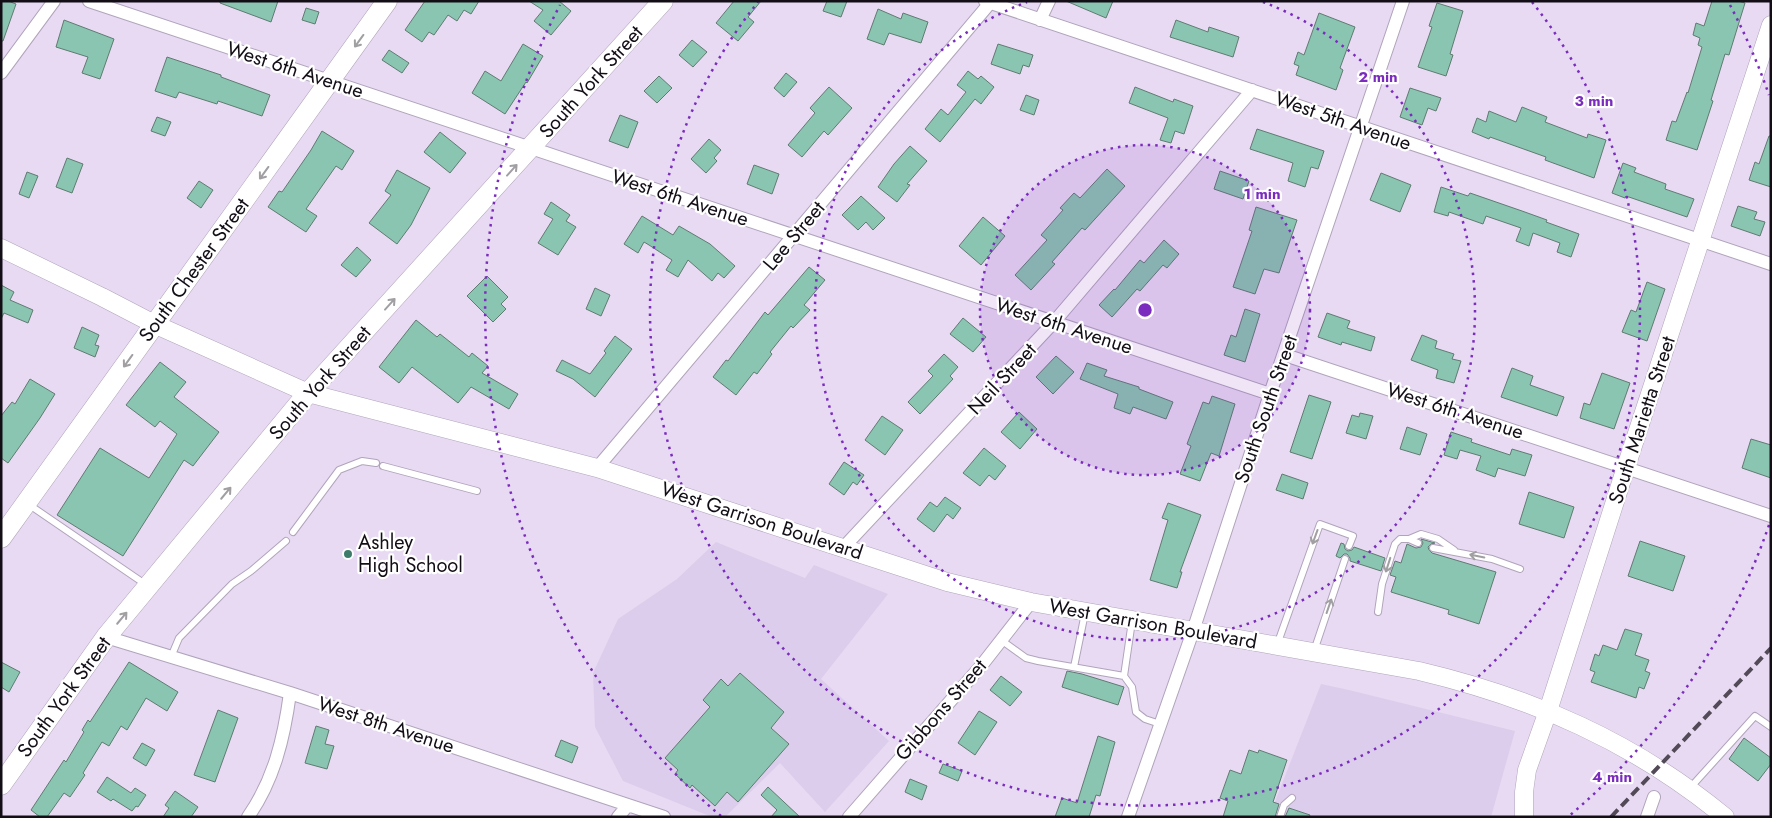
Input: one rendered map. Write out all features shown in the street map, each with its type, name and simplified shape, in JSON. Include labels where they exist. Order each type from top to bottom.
[{"type":"main road","name":"South Chester Street","points":[[1,538],[387,1]]},
{"type":"main road","name":"South York Street","points":[[1,785],[106,637],[308,393],[532,149],[663,1]]},
{"type":"main road","name":"South Marietta Street","points":[[1524,817],[1524,792],[1527,770],[1548,711],[1771,25]]},
{"type":"main road","name":"West Garrison Boulevard","points":[[1,248],[154,324],[308,393],[598,468],[947,582],[1031,602],[1419,671],[1502,694],[1548,711],[1625,748],[1666,772],[1725,817]]},
{"type":"street","points":[[1,73],[54,1]]},
{"type":"street","name":"West 6th Avenue","points":[[89,1],[1270,394]]},
{"type":"street","points":[[1040,20],[1049,1]]},
{"type":"street","name":"South South Street","points":[[1128,817],[1193,631],[1270,394],[1285,355],[1403,1]]},
{"type":"street","name":"West 5th Avenue","points":[[988,2],[1771,264]]},
{"type":"street","name":"Lee Street","points":[[598,468],[988,2]]},
{"type":"street","name":"Neil Street","points":[[843,548],[1054,322],[1252,90]]},
{"type":"street","name":"West 6th Avenue","points":[[1285,355],[1771,516]]},
{"type":"street","name":"Gibbons Street","points":[[849,817],[981,666],[1031,602]]},
{"type":"street","name":"West 8th Avenue","points":[[106,637],[290,694],[664,817]]},
{"type":"street","points":[[248,817],[264,791],[272,772],[286,725],[290,694]]},
{"type":"street","points":[[1647,817],[1654,797]]},
{"type":"street","points":[[618,817],[628,805]]},
{"type":"lane","points":[[294,532],[339,470],[362,461],[380,464],[476,491]]},
{"type":"lane","points":[[26,503],[148,586]]},
{"type":"lane","points":[[1276,646],[1320,524],[1353,536],[1349,546]]},
{"type":"lane","points":[[1378,612],[1382,584],[1395,544],[1400,539],[1409,539],[1421,534],[1438,539],[1457,552]]},
{"type":"lane","points":[[1409,539],[1418,543]]},
{"type":"lane","points":[[171,657],[179,638],[232,584],[251,571],[286,541]]},
{"type":"lane","points":[[1433,548],[1492,559],[1520,569]]},
{"type":"lane","points":[[1313,652],[1345,559]]},
{"type":"lane","points":[[1074,667],[1086,612]]},
{"type":"lane","points":[[1124,676],[1132,620]]},
{"type":"lane","points":[[1001,640],[1026,658],[1124,676],[1132,687],[1136,712],[1145,719],[1160,724]]},
{"type":"lane","points":[[1689,789],[1755,716],[1771,728]]},
{"type":"lane","points":[[1280,817],[1284,805],[1292,798]]},
{"type":"shaded area","points":[[716,542],[805,578],[814,565],[888,594],[821,679],[889,741],[825,812],[780,763],[725,817],[712,817],[623,781],[595,727],[593,673],[618,619],[677,579]]},
{"type":"shaded area","points":[[1321,684],[1515,731],[1491,817],[1269,817]]},
{"type":"building","points":[[1,1],[16,4],[3,41],[1,41]]},
{"type":"building","points":[[220,1],[278,1],[271,22],[220,3]]},
{"type":"building","points":[[425,1],[479,1],[471,14],[464,10],[457,21],[448,15],[434,35],[429,32],[422,42],[405,30]]},
{"type":"building","points":[[529,1],[559,1],[571,11],[551,35],[534,21],[543,10]]},
{"type":"building","points":[[734,1],[761,1],[748,17],[754,22],[738,41],[716,23]]},
{"type":"building","points":[[827,1],[847,1],[841,17],[823,11]]},
{"type":"building","points":[[1066,1],[1113,1],[1106,18]]},
{"type":"building","points":[[1712,1],[1738,1],[1745,3],[1729,55],[1725,54],[1711,100],[1713,101],[1697,150],[1666,140],[1672,121],[1676,122],[1688,93],[1702,47],[1698,45],[1700,38],[1693,35],[1696,23],[1704,26]]},
{"type":"building","points":[[1437,3],[1463,11],[1450,54],[1453,55],[1446,76],[1418,67],[1432,27],[1429,26]]},
{"type":"building","points":[[306,8],[319,12],[315,24],[302,20]]},
{"type":"building","points":[[878,9],[901,19],[903,13],[928,22],[921,43],[889,33],[884,45],[867,39]]},
{"type":"building","points":[[1319,13],[1355,27],[1340,68],[1343,70],[1336,90],[1296,75],[1299,66],[1294,64],[1298,52],[1304,55]]},
{"type":"building","points":[[64,20],[114,39],[100,79],[82,73],[88,57],[56,47]]},
{"type":"building","points":[[1176,20],[1208,32],[1209,27],[1239,37],[1233,57],[1170,37]]},
{"type":"building","points":[[692,40],[707,52],[693,67],[679,55]]},
{"type":"building","points":[[523,44],[543,56],[505,114],[472,93],[485,71],[501,81]]},
{"type":"building","points":[[998,44],[1033,55],[1029,67],[1023,65],[1020,74],[991,64]]},
{"type":"building","points":[[389,50],[409,63],[402,73],[382,60]]},
{"type":"building","points":[[167,57],[221,75],[221,77],[270,95],[262,116],[218,101],[217,104],[179,92],[176,98],[155,91]]},
{"type":"building","points":[[968,71],[978,79],[981,76],[994,87],[981,104],[975,99],[940,142],[925,129],[941,109],[948,115],[966,92],[957,85]]},
{"type":"building","points":[[786,73],[797,82],[784,97],[774,88]]},
{"type":"building","points":[[659,76],[672,88],[657,103],[644,91]]},
{"type":"building","points":[[829,87],[852,108],[828,135],[824,131],[802,157],[788,145],[815,113],[810,108]]},
{"type":"building","points":[[1135,87],[1173,102],[1174,99],[1193,106],[1184,134],[1175,131],[1171,143],[1160,140],[1168,118],[1129,103]]},
{"type":"building","points":[[1410,88],[1441,98],[1436,111],[1428,108],[1422,125],[1400,117]]},
{"type":"building","points":[[1026,95],[1039,100],[1034,115],[1020,110]]},
{"type":"building","points":[[1522,107],[1547,117],[1545,122],[1587,138],[1588,134],[1606,140],[1594,178],[1545,160],[1546,157],[1472,132],[1477,118],[1486,122],[1489,111],[1516,122]]},
{"type":"building","points":[[620,115],[638,122],[628,148],[609,141]]},
{"type":"building","points":[[157,117],[171,122],[165,136],[151,131]]},
{"type":"building","points":[[1257,129],[1324,151],[1318,169],[1311,167],[1305,187],[1288,181],[1293,163],[1250,149]]},
{"type":"building","points":[[322,131],[354,151],[342,170],[336,166],[306,209],[317,216],[306,232],[268,207],[279,191],[282,192]]},
{"type":"building","points":[[440,132],[466,153],[450,173],[424,152]]},
{"type":"building","points":[[1769,136],[1771,136],[1771,187],[1749,180],[1755,162],[1759,164]]},
{"type":"building","points":[[709,139],[721,150],[714,158],[717,161],[706,173],[691,159]]},
{"type":"building","points":[[910,146],[927,161],[907,184],[910,185],[897,202],[878,187],[894,164]]},
{"type":"building","points":[[67,158],[83,164],[72,193],[56,187]]},
{"type":"building","points":[[1623,163],[1636,168],[1634,172],[1666,184],[1665,189],[1694,199],[1687,217],[1612,193]]},
{"type":"building","points":[[754,165],[779,174],[772,194],[747,184]]},
{"type":"building","points":[[1107,169],[1125,186],[1085,230],[1082,228],[1052,262],[1055,264],[1031,290],[1015,275],[1047,240],[1041,235],[1063,210],[1060,208],[1074,193],[1080,198]]},
{"type":"building","points":[[397,170],[430,188],[411,225],[397,244],[369,223],[391,195],[385,191]]},
{"type":"building","points":[[1220,171],[1249,181],[1243,199],[1214,189]]},
{"type":"building","points":[[27,172],[38,176],[29,198],[19,194]]},
{"type":"building","points":[[1381,173],[1411,185],[1400,212],[1370,200]]},
{"type":"building","points":[[199,181],[213,190],[201,208],[187,198]]},
{"type":"building","points":[[1441,187],[1468,196],[1470,193],[1547,220],[1546,222],[1579,234],[1571,257],[1557,252],[1560,243],[1533,233],[1529,246],[1516,241],[1521,228],[1486,216],[1483,224],[1449,212],[1448,216],[1434,212]]},
{"type":"building","points":[[861,196],[885,218],[873,230],[866,222],[858,230],[842,215]]},
{"type":"building","points":[[551,202],[570,215],[566,221],[576,227],[558,255],[538,243],[553,219],[544,214]]},
{"type":"building","points":[[1738,206],[1757,212],[1754,219],[1765,222],[1760,236],[1731,226]]},
{"type":"building","points":[[1256,207],[1297,220],[1279,273],[1264,269],[1255,294],[1233,287],[1252,231],[1249,230]]},
{"type":"building","points":[[642,216],[673,235],[679,226],[710,244],[735,266],[724,278],[718,273],[712,281],[688,260],[678,277],[666,270],[672,260],[649,245],[644,242],[638,253],[624,244]]},
{"type":"building","points":[[983,217],[1005,236],[981,265],[959,246]]},
{"type":"building","points":[[1164,240],[1179,254],[1167,268],[1163,265],[1140,291],[1137,289],[1112,317],[1099,305],[1115,290],[1140,260],[1144,263]]},
{"type":"building","points":[[357,247],[371,260],[356,277],[341,265]]},
{"type":"building","points":[[809,267],[825,280],[804,305],[810,310],[793,328],[791,326],[770,352],[772,354],[757,374],[754,372],[736,395],[713,377],[726,360],[728,361],[765,312],[768,315]]},
{"type":"building","points":[[487,276],[508,297],[501,304],[506,309],[493,322],[467,296]]},
{"type":"building","points":[[1647,282],[1665,289],[1647,341],[1622,332],[1631,310],[1636,312]]},
{"type":"building","points":[[1,285],[14,292],[10,300],[33,310],[28,323],[4,313],[1,319]]},
{"type":"building","points":[[595,288],[610,295],[601,316],[586,309]]},
{"type":"building","points":[[1245,309],[1260,314],[1245,362],[1224,355],[1231,335],[1236,337]]},
{"type":"building","points":[[1327,313],[1350,321],[1347,328],[1375,337],[1371,351],[1342,342],[1341,345],[1318,337]]},
{"type":"building","points":[[963,318],[986,337],[973,352],[950,334]]},
{"type":"building","points":[[416,320],[437,337],[440,334],[469,357],[472,353],[488,366],[482,373],[518,394],[509,409],[471,387],[458,403],[412,367],[399,383],[379,367]]},
{"type":"building","points":[[82,327],[99,335],[95,345],[99,346],[95,357],[74,348]]},
{"type":"building","points":[[1422,335],[1437,341],[1435,348],[1454,354],[1452,359],[1461,361],[1454,383],[1436,378],[1438,370],[1411,360]]},
{"type":"building","points":[[615,336],[632,349],[595,397],[573,379],[556,371],[562,360],[590,374],[606,353],[604,351]]},
{"type":"building","points":[[944,354],[958,367],[950,376],[953,379],[920,414],[908,402],[933,376],[928,371]]},
{"type":"building","points":[[1056,356],[1074,372],[1053,394],[1036,377]]},
{"type":"building","points":[[160,362],[186,382],[174,397],[219,432],[193,466],[184,460],[123,556],[57,515],[100,448],[149,478],[177,434],[160,421],[155,427],[126,405]]},
{"type":"building","points":[[1087,363],[1107,370],[1104,376],[1139,387],[1139,389],[1173,402],[1166,419],[1133,407],[1130,414],[1114,408],[1118,394],[1080,379]]},
{"type":"building","points":[[1512,368],[1533,376],[1530,385],[1564,397],[1557,416],[1501,397]]},
{"type":"building","points":[[1602,373],[1630,383],[1614,429],[1580,418],[1584,403],[1590,405]]},
{"type":"building","points":[[30,379],[55,394],[8,463],[1,458],[1,416],[12,402],[15,404]]},
{"type":"building","points":[[1309,395],[1331,402],[1312,459],[1290,452]]},
{"type":"building","points":[[1212,396],[1235,404],[1219,456],[1211,453],[1200,481],[1180,474],[1191,446],[1187,444],[1203,402],[1209,404]]},
{"type":"building","points":[[1019,412],[1037,429],[1020,449],[1001,432]]},
{"type":"building","points":[[1360,413],[1373,416],[1366,439],[1346,433],[1352,415],[1359,417]]},
{"type":"building","points":[[882,416],[903,430],[885,455],[865,440]]},
{"type":"building","points":[[1407,427],[1427,434],[1420,455],[1400,449]]},
{"type":"building","points":[[1451,432],[1472,439],[1471,442],[1510,455],[1512,449],[1532,455],[1525,476],[1498,468],[1495,477],[1476,470],[1481,456],[1460,450],[1457,459],[1444,455]]},
{"type":"building","points":[[1751,439],[1771,445],[1771,478],[1742,468]]},
{"type":"building","points":[[984,448],[1006,466],[995,480],[989,475],[980,486],[963,473]]},
{"type":"building","points":[[844,462],[864,475],[857,485],[853,482],[844,495],[829,484]]},
{"type":"building","points":[[1282,474],[1308,483],[1303,499],[1276,490]]},
{"type":"building","points":[[1529,492],[1574,507],[1564,538],[1519,524]]},
{"type":"building","points":[[945,497],[961,508],[953,519],[947,514],[934,532],[917,519],[930,502],[937,507]]},
{"type":"building","points":[[1168,503],[1201,515],[1180,572],[1182,572],[1177,588],[1150,580],[1168,520],[1162,518]]},
{"type":"building","points":[[1421,539],[1435,543],[1428,547],[1432,553],[1496,572],[1479,624],[1448,614],[1449,610],[1391,592],[1396,577],[1390,575],[1395,561],[1401,563],[1407,544],[1416,548],[1421,547],[1423,543]]},
{"type":"building","points":[[1640,541],[1685,556],[1673,591],[1628,576]]},
{"type":"building","points":[[1341,543],[1344,544],[1345,549],[1348,551],[1354,547],[1385,558],[1381,571],[1350,561],[1347,554],[1340,558],[1336,556]]},
{"type":"building","points":[[1625,629],[1642,634],[1635,655],[1649,660],[1645,671],[1650,673],[1644,689],[1639,687],[1636,698],[1591,682],[1595,672],[1590,670],[1595,654],[1599,656],[1603,645],[1617,650]]},
{"type":"building","points":[[1,662],[20,672],[9,692],[1,687]]},
{"type":"building","points":[[129,662],[178,692],[167,711],[146,698],[127,730],[121,726],[109,746],[102,742],[83,773],[85,775],[70,797],[64,793],[47,817],[40,817],[31,810],[64,760],[66,762],[84,732],[82,730],[88,720],[90,722]]},
{"type":"building","points":[[1067,671],[1124,687],[1118,705],[1062,687]]},
{"type":"building","points":[[740,673],[784,712],[771,728],[789,744],[738,802],[727,792],[715,806],[692,785],[690,788],[675,774],[678,770],[665,758],[710,707],[703,700],[721,679],[728,686]]},
{"type":"building","points":[[1001,676],[1022,692],[1010,706],[990,690]]},
{"type":"building","points":[[218,710],[238,718],[215,782],[194,775]]},
{"type":"building","points":[[979,711],[997,722],[975,755],[958,743]]},
{"type":"building","points":[[316,726],[329,730],[325,744],[334,746],[327,769],[305,763]]},
{"type":"building","points":[[1098,736],[1115,742],[1100,796],[1096,795],[1089,817],[1055,817],[1062,798],[1077,803]]},
{"type":"building","points":[[1744,738],[1771,758],[1771,764],[1758,781],[1729,759]]},
{"type":"building","points":[[561,740],[578,747],[572,763],[555,756]]},
{"type":"building","points":[[142,743],[155,750],[146,766],[133,758]]},
{"type":"building","points":[[1249,750],[1258,753],[1259,750],[1287,760],[1273,802],[1279,804],[1275,817],[1223,817],[1228,801],[1220,798],[1230,770],[1241,774]]},
{"type":"building","points":[[943,764],[962,771],[958,781],[939,773]]},
{"type":"building","points":[[107,777],[131,793],[135,788],[146,795],[138,807],[136,806],[132,811],[97,792]]},
{"type":"building","points":[[910,779],[927,786],[922,800],[905,792]]},
{"type":"building","points":[[768,787],[800,817],[771,817],[777,810],[761,795]]},
{"type":"building","points":[[175,791],[198,807],[191,817],[163,817],[169,808],[165,805]]},
{"type":"building","points":[[1289,808],[1310,815],[1309,817],[1285,817]]},
{"type":"railway","points":[[1611,817],[1771,648]]},
{"type":"place","name":"Ashley High School","points":[[348,554]]}]
